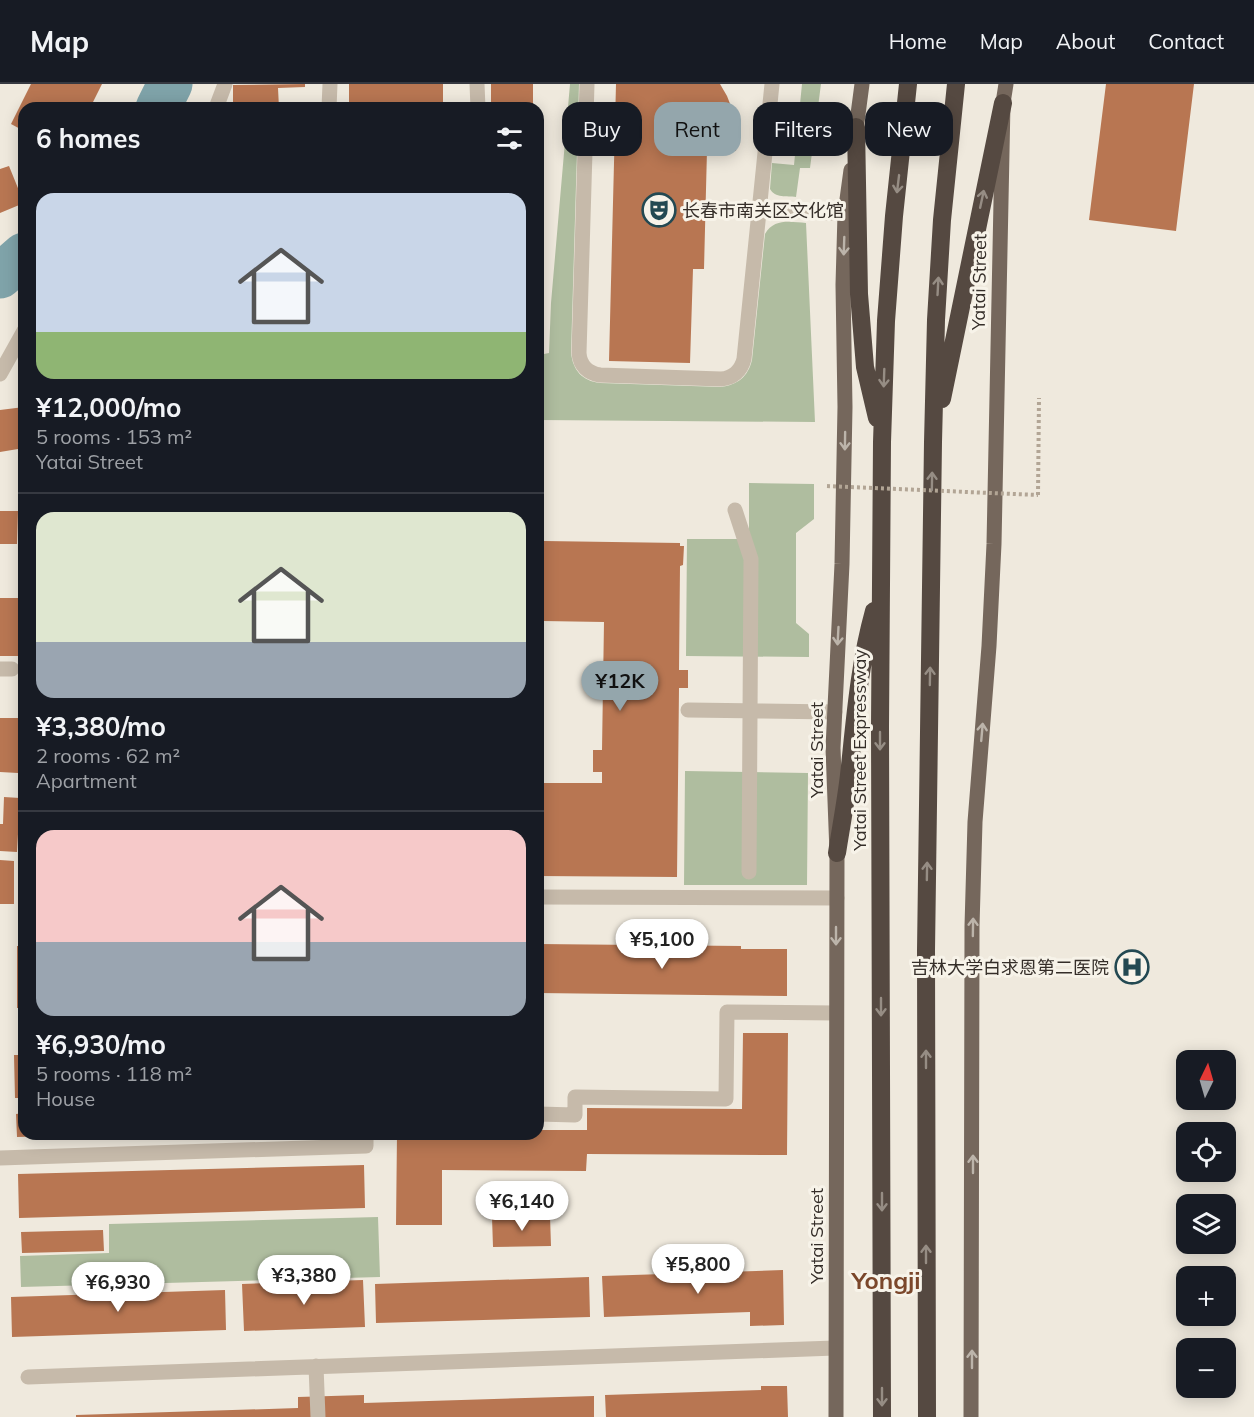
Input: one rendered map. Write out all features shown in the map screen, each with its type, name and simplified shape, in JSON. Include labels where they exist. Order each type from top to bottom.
[{"type":"highway","name":"Yatai Street Expressway","points":[[882,1417],[882,442],[887,309],[908,84]]},
{"type":"highway","points":[[927,1417],[926,951],[933,442],[941,231],[956,84]]},
{"type":"highway","points":[[933,442],[1003,103]]},
{"type":"highway","points":[[856,127],[859,294],[865,367],[882,442]]},
{"type":"highway","points":[[837,853],[848,777],[854,712],[868,632],[881,586]]},
{"type":"main road","name":"Yatai Street","points":[[836,1417],[837,853],[833,748],[843,553],[845,214],[862,84]]},
{"type":"main road","name":"Yatai Street","points":[[971,1417],[972,926],[975,822],[989,646],[994,543],[1003,103],[1006,84]]},
{"type":"street","points":[[218,102],[225,84]]},
{"type":"street","points":[[329,102],[330,84]]},
{"type":"street","points":[[477,84],[478,102]]},
{"type":"street","points":[[587,84],[579,353],[582,364],[590,372],[600,375],[721,379],[736,374],[744,359],[772,84]]},
{"type":"street","points":[[759,208],[845,214]]},
{"type":"street","points":[[0,374],[18,341]]},
{"type":"street","points":[[735,510],[751,559],[749,872]]},
{"type":"street","points":[[688,710],[835,712]]},
{"type":"street","points":[[544,897],[837,898]]},
{"type":"street","points":[[544,1114],[575,1115],[575,1097],[726,1099],[727,1012],[836,1013]]},
{"type":"street","points":[[0,1158],[366,1146],[366,1140]]},
{"type":"street","points":[[28,1377],[835,1348]]},
{"type":"street","points":[[316,1366],[318,1417]]},
{"type":"path","points":[[827,486],[1038,495],[1039,398]]},
{"type":"green space","points":[[570,84],[579,84],[578,102],[568,102]]},
{"type":"green space","points":[[802,84],[821,84],[819,102],[800,102]]},
{"type":"green space","points":[[564,156],[577,156],[571,353],[576,369],[583,377],[594,382],[721,387],[741,379],[748,371],[752,360],[765,234],[778,223],[806,223],[815,422],[544,420],[544,354],[549,353]]},
{"type":"green space","points":[[795,156],[812,156],[810,168],[800,168],[796,197],[782,196],[772,192],[770,189],[772,163],[794,165]]},
{"type":"green space","points":[[749,483],[814,484],[814,519],[796,533],[796,623],[809,634],[809,657],[686,656],[687,539],[749,539]]},
{"type":"green space","points":[[685,771],[808,773],[807,885],[684,885]]},
{"type":"green space","points":[[378,1217],[380,1277],[21,1287],[20,1256],[109,1253],[109,1224]]},
{"type":"building","points":[[31,84],[102,84],[93,102],[22,102]]},
{"type":"building","points":[[305,84],[305,87],[278,88],[279,102],[233,102],[233,85]]},
{"type":"building","points":[[349,84],[443,84],[443,102],[349,102]]},
{"type":"building","points":[[491,84],[533,84],[533,102],[491,102]]},
{"type":"building","name":"长春市南关区文化馆","points":[[616,84],[720,84],[729,102],[654,102],[654,156],[707,156],[704,269],[693,269],[690,363],[609,361],[614,156],[642,156],[642,102],[616,102]]},
{"type":"building","points":[[1106,84],[1194,84],[1176,231],[1089,220]]},
{"type":"building","points":[[18,110],[18,128],[11,124]]},
{"type":"building","points":[[9,166],[18,188],[18,206],[0,213],[0,169]]},
{"type":"building","points":[[18,408],[18,449],[0,452],[0,410]]},
{"type":"building","points":[[0,511],[18,511],[17,544],[0,544]]},
{"type":"building","points":[[544,541],[680,543],[680,546],[684,546],[683,565],[680,566],[679,670],[688,670],[688,688],[679,688],[677,877],[544,876],[544,783],[602,783],[602,772],[593,772],[593,750],[602,750],[604,622],[544,621]]},
{"type":"building","points":[[0,598],[18,598],[18,656],[0,656]]},
{"type":"building","points":[[0,718],[18,718],[18,773],[0,772]]},
{"type":"building","points":[[4,797],[18,798],[17,852],[0,851],[0,824],[3,824]]},
{"type":"building","points":[[0,860],[14,861],[14,904],[0,904]]},
{"type":"building","points":[[544,944],[741,946],[741,949],[787,949],[787,996],[544,993]]},
{"type":"building","points":[[17,946],[18,946],[18,1008]]},
{"type":"building","points":[[743,1033],[788,1033],[787,1155],[587,1154],[586,1171],[442,1170],[442,1225],[396,1225],[397,1140],[544,1140],[544,1130],[587,1130],[587,1108],[742,1109]]},
{"type":"building","points":[[14,1055],[18,1055],[18,1098],[15,1098]]},
{"type":"building","points":[[16,1114],[18,1114],[18,1137],[17,1137]]},
{"type":"building","points":[[364,1165],[365,1208],[19,1218],[18,1174]]},
{"type":"building","points":[[550,1216],[551,1246],[493,1247],[492,1217]]},
{"type":"building","points":[[103,1230],[104,1251],[22,1253],[21,1232]]},
{"type":"building","points":[[783,1270],[784,1325],[750,1326],[750,1312],[604,1317],[602,1276]]},
{"type":"building","points":[[589,1277],[590,1317],[376,1323],[375,1284]]},
{"type":"building","points":[[363,1280],[365,1327],[244,1331],[242,1284]]},
{"type":"building","points":[[225,1290],[226,1330],[12,1337],[11,1297]]},
{"type":"building","points":[[761,1386],[787,1386],[788,1417],[606,1417],[605,1395],[761,1390]]},
{"type":"building","points":[[364,1395],[364,1403],[594,1396],[594,1417],[76,1417],[76,1415],[298,1408],[298,1397]]},
{"type":"waterway","points":[[161,102],[170,84]]},
{"type":"waterway","points":[[0,276],[18,260]]},
{"type":"place","name":"长春市南关区文化馆","points":[[659,210]]},
{"type":"place","name":"吉林大学白求恩第二医院","points":[[1132,967]]},
{"type":"district","name":"Yongji","points":[[886,1280]]}]
